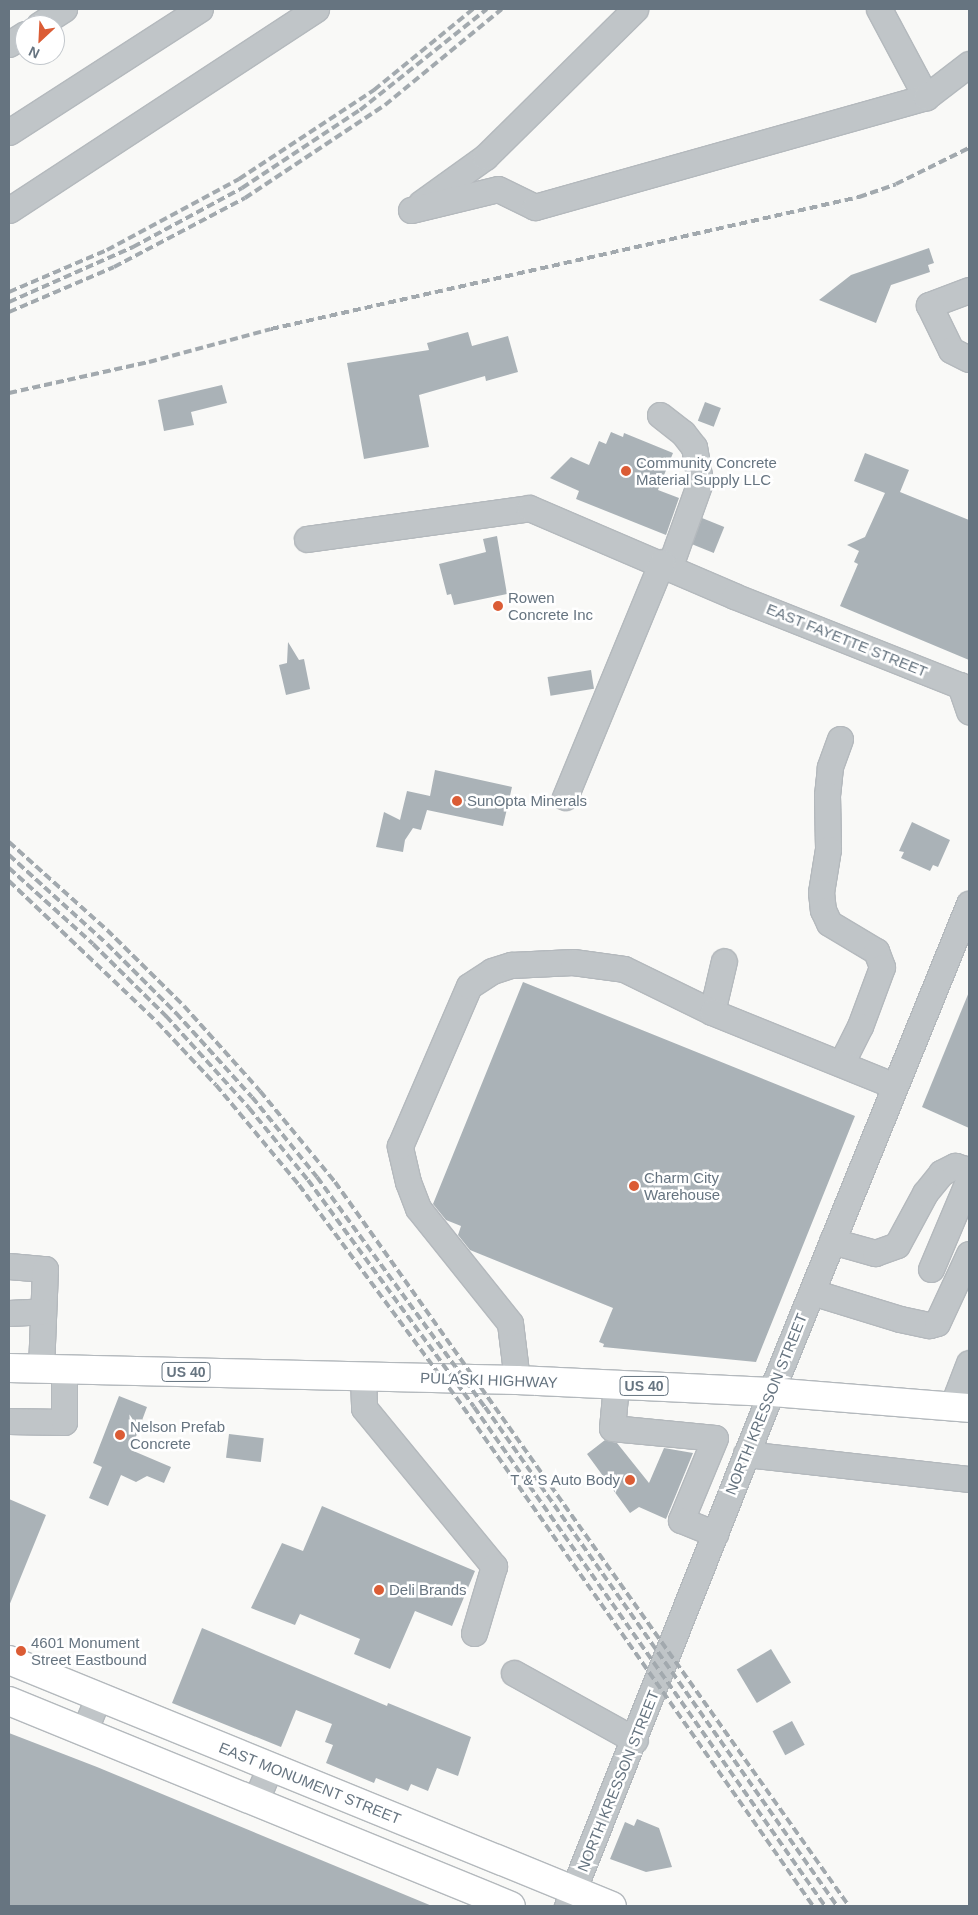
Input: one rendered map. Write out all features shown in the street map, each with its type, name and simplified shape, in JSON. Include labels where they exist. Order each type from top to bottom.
[{"type":"main road","name":"PULASKI HIGHWAY","points":[[9,1368],[616,1384],[771,1392],[960,1408]]},
{"type":"main road","name":"EAST MONUMENT STREET","points":[[9,1660],[270,1767],[571,1898],[612,1906]]},
{"type":"main road","points":[[9,1701],[511,1906]]},
{"type":"street","points":[[9,132],[200,9]]},
{"type":"street","points":[[9,210],[316,9]]},
{"type":"street","points":[[635,9],[485,157],[411,210],[498,189],[535,206],[926,97],[969,64]]},
{"type":"street","points":[[879,9],[926,97]]},
{"type":"street","points":[[960,354],[929,305],[969,290]]},
{"type":"street","points":[[565,797],[666,564],[693,507],[699,472],[694,447],[684,433],[660,414]]},
{"type":"street","name":"EAST FAYETTE STREET","points":[[307,539],[528,508],[666,564],[734,596],[964,687],[969,711]]},
{"type":"street","points":[[840,740],[830,766],[826,795],[828,849],[821,892],[823,910],[829,922],[876,951],[882,967],[860,1026],[841,1064]]},
{"type":"street","name":"NORTH KRESSON STREET","points":[[571,1898],[635,1740],[746,1454],[969,904]]},
{"type":"street","points":[[712,1012],[724,961]]},
{"type":"street","points":[[518,1380],[510,1323],[418,1208],[408,1182],[400,1146],[469,986],[492,971],[511,965],[597,963],[624,969],[712,1012],[895,1086]]},
{"type":"street","points":[[832,1241],[875,1253],[897,1245],[925,1193],[941,1173],[955,1166],[969,1170]]},
{"type":"street","points":[[931,1269],[969,1179]]},
{"type":"street","points":[[812,1292],[900,1319],[929,1325],[937,1323],[969,1254]]},
{"type":"street","points":[[9,1266],[45,1269],[43,1311],[64,1422],[9,1421]]},
{"type":"street","points":[[9,1313],[43,1311]]},
{"type":"street","points":[[960,1408],[969,1363]]},
{"type":"street","points":[[363,1376],[364,1408],[494,1566],[474,1633]]},
{"type":"street","points":[[616,1384],[612,1428],[715,1438],[681,1520],[715,1534]]},
{"type":"street","points":[[746,1454],[969,1479]]},
{"type":"street","points":[[514,1673],[635,1740]]},
{"type":"street","points":[[84,1732],[98,1697]]},
{"type":"street","points":[[255,1802],[270,1767]]},
{"type":"building","points":[[929,248],[934,263],[928,265],[930,272],[891,285],[876,323],[819,300],[851,275]]},
{"type":"building","points":[[468,332],[472,346],[508,336],[518,372],[486,381],[485,376],[419,395],[429,447],[364,459],[347,363],[429,350],[427,343]]},
{"type":"building","points":[[222,385],[227,403],[191,412],[194,425],[164,431],[158,400]]},
{"type":"building","points":[[705,402],[721,408],[714,427],[698,421]]},
{"type":"building","name":"Community Concrete Material Supply LLC","points":[[611,432],[623,437],[624,433],[673,453],[658,490],[679,498],[666,535],[576,499],[579,491],[550,478],[571,457],[589,465],[599,441],[606,444]]},
{"type":"building","points":[[865,453],[909,470],[900,492],[969,520],[969,660],[840,606],[858,564],[854,562],[859,551],[847,545],[865,537],[885,493],[854,481]]},
{"type":"building","points":[[702,518],[724,527],[714,553],[692,544]]},
{"type":"building","points":[[497,536],[507,594],[454,605],[451,594],[447,595],[439,564],[486,552],[483,539]]},
{"type":"building","points":[[288,642],[299,660],[304,659],[310,689],[286,695],[279,665],[287,663]]},
{"type":"building","points":[[591,670],[594,689],[551,696],[548,677]]},
{"type":"building","name":"SunOpta Minerals","points":[[435,770],[512,787],[503,826],[427,810],[421,830],[413,828],[405,840],[403,852],[376,847],[384,812],[400,820],[407,791],[430,796]]},
{"type":"building","points":[[912,822],[950,840],[938,867],[933,865],[930,871],[901,858],[904,852],[899,851]]},
{"type":"building","name":"Charm City Warehouse","points":[[523,982],[855,1116],[756,1362],[603,1347],[604,1344],[599,1342],[613,1308],[470,1250],[458,1235],[461,1226],[446,1220],[433,1204]]},
{"type":"building","points":[[969,992],[969,1128],[922,1107]]},
{"type":"building","points":[[119,1396],[147,1407],[131,1450],[171,1467],[164,1483],[147,1476],[136,1482],[121,1475],[108,1506],[89,1498],[102,1467],[93,1463]]},
{"type":"building","points":[[229,1434],[264,1438],[261,1462],[226,1458]]},
{"type":"building","points":[[605,1440],[617,1443],[649,1483],[664,1448],[693,1453],[666,1519],[639,1507],[630,1513],[587,1454]]},
{"type":"building","points":[[9,1499],[46,1515],[9,1606]]},
{"type":"building","name":"Deli Brands","points":[[322,1506],[475,1571],[452,1626],[415,1611],[390,1669],[354,1654],[360,1639],[300,1614],[295,1625],[251,1608],[282,1543],[303,1551]]},
{"type":"building","points":[[202,1628],[387,1706],[388,1703],[471,1737],[458,1776],[437,1768],[428,1791],[411,1784],[408,1791],[376,1778],[374,1783],[326,1763],[333,1745],[325,1742],[332,1724],[296,1710],[281,1747],[172,1703]]},
{"type":"building","points":[[771,1649],[791,1682],[757,1703],[737,1670]]},
{"type":"building","points":[[792,1721],[805,1745],[785,1755],[773,1731]]},
{"type":"building","points":[[9,1733],[97,1767],[432,1906],[9,1906]]},
{"type":"building","points":[[637,1819],[659,1828],[672,1867],[646,1872],[610,1859],[625,1822],[634,1826]]},
{"type":"railway","points":[[9,292],[107,250],[239,179],[374,90],[473,9]]},
{"type":"railway","points":[[9,302],[133,247],[242,188],[360,110],[487,9]]},
{"type":"railway","points":[[9,312],[114,267],[245,198],[385,105],[502,9]]},
{"type":"railway","points":[[9,393],[149,362],[271,329],[859,197],[896,184],[969,148]]},
{"type":"railway","points":[[9,842],[107,930],[184,1006],[260,1091],[335,1182],[849,1906]]},
{"type":"railway","points":[[9,855],[107,944],[176,1013],[252,1097],[317,1177],[485,1407],[837,1906]]},
{"type":"railway","points":[[9,868],[93,944],[166,1016],[249,1108],[308,1180],[474,1407],[825,1906]]},
{"type":"railway","points":[[9,881],[157,1022],[216,1085],[299,1185],[463,1407],[813,1906]]},
{"type":"place","name":"Community Concrete Material Supply LLC","points":[[626,471]]},
{"type":"place","name":"Rowen Concrete Inc","points":[[498,606]]},
{"type":"place","name":"SunOpta Minerals","points":[[457,801]]},
{"type":"place","name":"Charm City Warehouse","points":[[634,1186]]},
{"type":"place","name":"Nelson Prefab Concrete","points":[[120,1435]]},
{"type":"place","name":"T & S Auto Body","points":[[630,1480]]},
{"type":"place","name":"Deli Brands","points":[[379,1590]]},
{"type":"place","name":"4601 Monument Street Eastbound","points":[[21,1651]]}]
